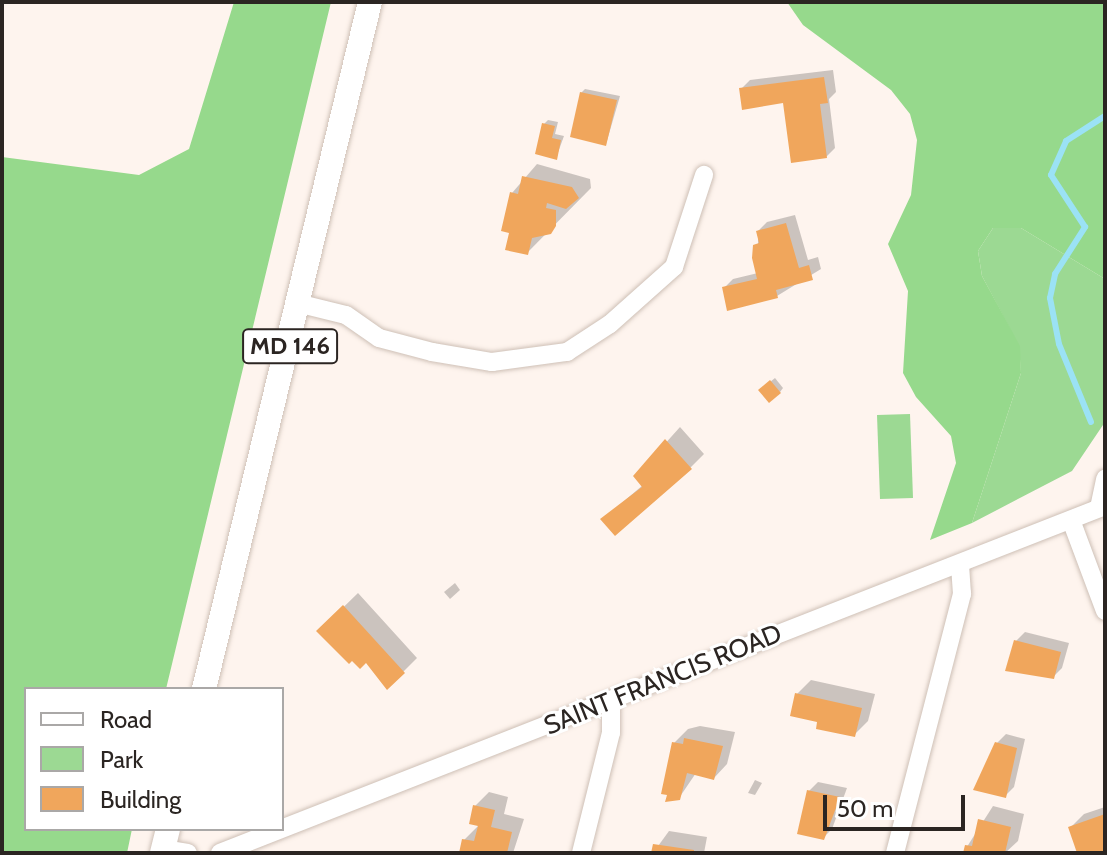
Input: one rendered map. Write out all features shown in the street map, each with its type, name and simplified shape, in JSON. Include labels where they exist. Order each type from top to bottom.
[{"type":"main road","name":"MD 146","points":[[205,687],[301,304],[370,2]]},
{"type":"street","points":[[301,304],[346,315],[379,338],[432,352],[492,362],[567,352],[610,324],[674,267],[704,175]]},
{"type":"street","points":[[1102,507],[1105,479]]},
{"type":"street","name":"SAINT FRANCIS ROAD","points":[[284,828],[1102,507]]},
{"type":"street","points":[[1071,520],[1105,611]]},
{"type":"street","points":[[895,853],[962,594],[960,564]]},
{"type":"street","points":[[581,853],[611,733],[611,701]]},
{"type":"street","name":"SAINT FRANCIS ROAD","points":[[220,853],[277,831]]},
{"type":"street","points":[[165,844],[188,853]]},
{"type":"green space","points":[[234,2],[331,2],[166,687],[24,687],[24,831],[132,831],[127,853],[2,853],[2,157],[139,175],[189,149]]},
{"type":"green space","points":[[787,2],[1105,2],[1105,279],[1021,228],[993,228],[978,251],[982,276],[1020,346],[1021,373],[972,523],[930,540],[956,463],[951,436],[916,397],[903,373],[908,291],[888,244],[911,195],[917,140],[910,114],[891,90],[803,25]]},
{"type":"green space","points":[[993,228],[1021,228],[1105,279],[1105,422],[1072,471],[972,523],[1021,373],[1019,346],[982,276],[978,251]]},
{"type":"green space","points":[[910,414],[913,498],[880,499],[877,415]]},
{"type":"building","points":[[824,77],[828,103],[820,104],[827,158],[791,163],[783,103],[742,110],[739,88]]},
{"type":"building","points":[[580,92],[617,100],[606,146],[570,137]]},
{"type":"building","points":[[542,123],[555,126],[552,138],[561,140],[557,160],[535,154]]},
{"type":"building","points":[[522,176],[572,187],[579,198],[566,209],[547,203],[546,208],[556,210],[556,226],[551,234],[532,238],[528,255],[505,250],[509,233],[501,231],[510,192],[518,194]]},
{"type":"building","points":[[786,223],[799,268],[809,265],[813,280],[776,290],[778,298],[727,311],[722,287],[757,279],[752,258],[753,245],[759,243],[756,231]]},
{"type":"building","points":[[770,380],[781,393],[769,403],[758,390]]},
{"type":"building","points":[[665,439],[692,469],[615,536],[600,519],[642,487],[633,476]]},
{"type":"building","points":[[343,605],[405,673],[387,690],[366,663],[360,669],[352,661],[349,664],[316,631]]},
{"type":"building","points":[[1014,640],[1061,652],[1054,679],[1005,671]]},
{"type":"building","points":[[795,693],[862,708],[855,737],[816,729],[817,722],[790,716]]},
{"type":"building","points":[[684,738],[723,746],[714,780],[687,773],[680,800],[665,802],[667,795],[661,794],[672,742],[683,744]]},
{"type":"building","points":[[995,742],[1017,748],[1006,798],[973,790]]},
{"type":"building","points":[[807,790],[840,797],[824,840],[797,834]]},
{"type":"building","points":[[473,805],[495,810],[491,827],[512,832],[507,853],[459,853],[462,839],[474,841],[478,826],[469,824]]},
{"type":"building","points":[[1105,814],[1105,853],[1077,853],[1068,827]]},
{"type":"building","points":[[978,819],[1011,827],[1005,853],[963,853],[965,845],[972,846]]},
{"type":"building","points":[[653,844],[694,850],[694,853],[651,853]]},
{"type":"waterway","points":[[1091,422],[1059,344],[1050,298],[1055,274],[1085,227],[1051,175],[1066,141],[1105,116]]}]
